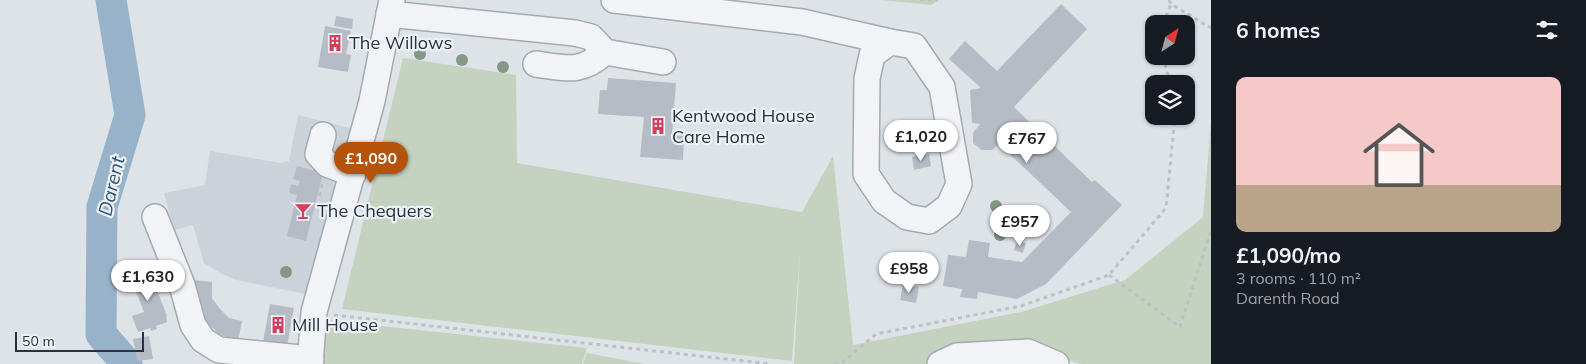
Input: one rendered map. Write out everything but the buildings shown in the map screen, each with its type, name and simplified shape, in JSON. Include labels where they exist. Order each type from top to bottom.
[{"type":"street","points":[[614,0],[802,22],[914,46],[942,87],[960,184],[949,206],[929,221],[907,217],[884,201],[866,174],[867,78],[872,55],[890,42]]},
{"type":"street","points":[[155,217],[182,285],[193,325],[203,340],[219,350],[310,361],[314,312],[330,202],[353,174],[372,101],[391,7],[575,33],[592,37],[605,52],[663,62]]},
{"type":"street","points":[[536,64],[575,69],[592,63],[605,52]]},
{"type":"street","points":[[323,135],[318,154],[327,164],[353,174]]},
{"type":"street","points":[[940,364],[957,356],[1028,352],[1056,364]]},
{"type":"path","points":[[920,0],[938,0]]},
{"type":"path","points":[[1166,15],[1170,2],[1211,28]]},
{"type":"path","points":[[834,364],[844,362],[876,334],[1021,306],[1110,275],[1166,208],[1174,125]]},
{"type":"path","points":[[1110,275],[1180,328],[1211,230]]},
{"type":"path","points":[[314,312],[771,364]]},
{"type":"shaded area","points":[[298,115],[361,131],[310,295],[237,280],[222,274],[204,263],[193,225],[174,230],[164,193],[205,185],[210,151],[281,163],[289,161]]},
{"type":"green space","points":[[881,0],[939,0],[931,5]]},
{"type":"green space","points":[[403,58],[516,75],[517,163],[802,212],[833,156],[853,345],[1021,312],[1125,280],[1203,217],[1211,122],[1211,364],[1081,364],[999,340],[938,364],[794,364],[800,253],[792,361],[342,309]]},
{"type":"green space","points":[[325,320],[587,348],[582,364],[323,364]]},
{"type":"green space","points":[[587,353],[645,364],[583,364]]},
{"type":"waterway","name":"Darent","points":[[111,0],[130,115],[102,207],[101,334],[127,364]]},
{"type":"place","name":"The Willows","points":[[335,43]]},
{"type":"place","name":"Kentwood House Care Home","points":[[658,126]]},
{"type":"place","name":"The Chequers","points":[[303,211]]},
{"type":"place","name":"Mill House","points":[[278,325]]}]
